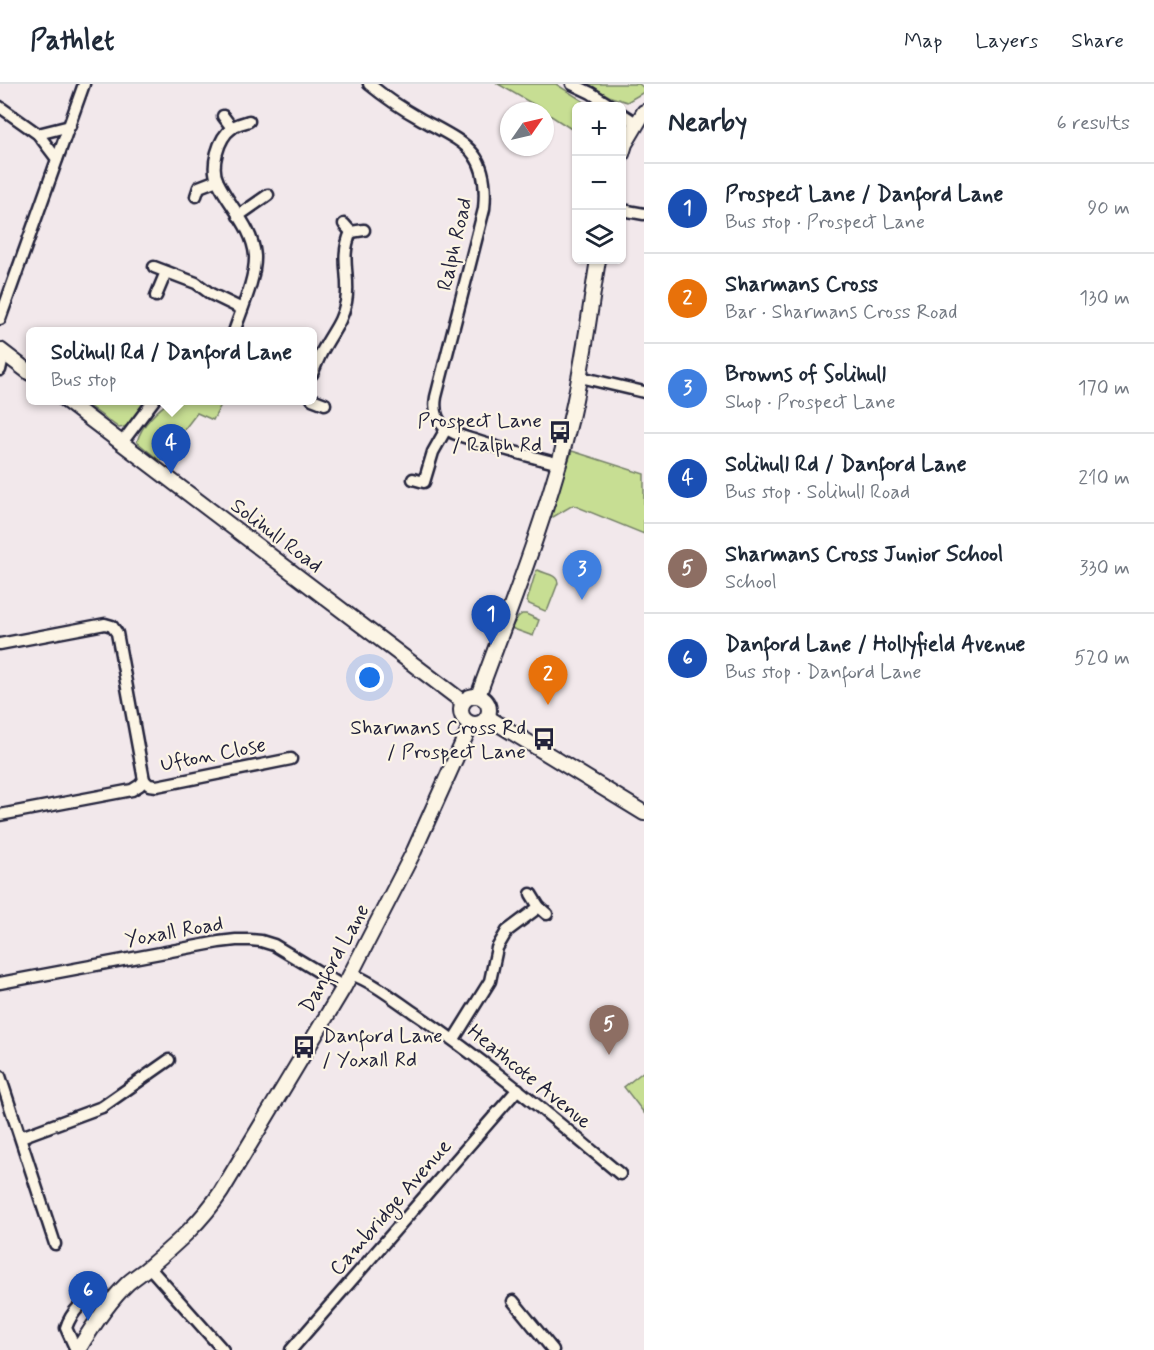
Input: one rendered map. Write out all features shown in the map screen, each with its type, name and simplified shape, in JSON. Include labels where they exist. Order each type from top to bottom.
[{"type":"street","points":[[0,319],[84,84]]},
{"type":"street","name":"Ralph Road","points":[[369,84],[401,108],[463,143],[478,160],[484,175],[484,208],[435,404],[438,418],[446,429]]},
{"type":"street","points":[[572,84],[605,102]]},
{"type":"street","points":[[0,107],[38,134],[57,159]]},
{"type":"street","points":[[223,116],[232,128]]},
{"type":"street","points":[[626,142],[640,118]]},
{"type":"street","points":[[236,327],[254,271],[255,256],[249,233],[217,180],[217,152],[220,143],[232,128],[249,120]]},
{"type":"street","points":[[38,134],[70,126]]},
{"type":"street","points":[[196,196],[199,187],[217,180]]},
{"type":"street","points":[[238,216],[268,195]]},
{"type":"street","points":[[626,211],[644,214]]},
{"type":"street","points":[[317,363],[340,322],[346,299],[347,228],[364,230]]},
{"type":"street","points":[[478,696],[527,562],[570,422],[580,377],[597,264]]},
{"type":"street","points":[[154,267],[196,283],[211,294],[242,309]]},
{"type":"street","points":[[156,296],[166,272]]},
{"type":"street","points":[[0,370],[2,351]]},
{"type":"street","points":[[2,351],[26,370]]},
{"type":"street","points":[[580,377],[644,392]]},
{"type":"street","points":[[317,401],[325,404]]},
{"type":"street","name":"Solihull Road","points":[[71,405],[463,702]]},
{"type":"street","points":[[122,444],[150,405]]},
{"type":"street","points":[[413,479],[424,482],[433,452],[446,429],[490,445],[558,464]]},
{"type":"street","points":[[0,644],[105,624],[112,626],[117,633],[144,780],[132,790],[0,815]]},
{"type":"street","points":[[470,697],[482,698],[488,704],[487,717],[480,723],[471,724],[466,721],[461,713],[463,702],[470,697]]},
{"type":"street","points":[[487,717],[644,813]]},
{"type":"street","name":"Danford Lane","points":[[77,1350],[112,1301],[129,1283],[189,1233],[213,1205],[351,974],[414,851],[471,724]]},
{"type":"street","name":"Ufton Close","points":[[144,780],[149,785],[157,786],[291,759]]},
{"type":"street","points":[[454,1039],[490,981],[497,948],[507,931],[543,910],[531,894]]},
{"type":"street","name":"Yoxall Road","points":[[0,983],[209,944],[250,940],[274,945],[344,987]]},
{"type":"street","name":"Heathcote Avenue","points":[[351,974],[454,1039],[620,1174]]},
{"type":"street","points":[[21,1137],[102,1107],[169,1060]]},
{"type":"street","points":[[0,1076],[4,1098],[21,1137],[55,1244]]},
{"type":"street","name":"Cambridge Avenue","points":[[291,1350],[518,1089]]},
{"type":"street","points":[[149,1267],[223,1350]]},
{"type":"street","name":"Danford Lane","points":[[77,1350],[66,1328],[69,1319],[82,1303],[94,1297],[102,1296],[112,1301]]},
{"type":"street","points":[[513,1301],[553,1350]]},
{"type":"green space","points":[[498,84],[556,84],[585,102],[572,102],[572,129],[554,118],[554,102],[529,102]]},
{"type":"green space","points":[[586,84],[639,84],[644,88],[644,92],[627,102],[611,97]]},
{"type":"green space","points":[[87,405],[147,405],[129,425],[119,428]]},
{"type":"green space","points":[[165,405],[221,405],[213,420],[197,413],[160,461],[137,442],[142,430]]},
{"type":"green space","points":[[572,451],[644,474],[644,534],[573,505],[548,520]]},
{"type":"green space","points":[[538,570],[553,576],[558,583],[548,609],[545,611],[527,601]]},
{"type":"green space","points":[[522,614],[539,620],[533,636],[511,628]]},
{"type":"green space","points":[[644,1071],[644,1113],[624,1087]]},
{"type":"place","name":"Prospect Lane / Ralph Rd","points":[[560,432]]},
{"type":"place","name":"Solihull Rd / Danford Lane","points":[[171,474]]},
{"type":"place","name":"Browns of Solihull","points":[[582,600]]},
{"type":"place","name":"Prospect Lane / Danford Lane","points":[[491,645]]},
{"type":"place","name":"Sharmans Cross","points":[[548,705]]},
{"type":"place","name":"Sharmans Cross Rd / Prospect Lane","points":[[544,739]]},
{"type":"place","name":"Danford Lane / Yoxall Rd","points":[[304,1047]]},
{"type":"place","name":"Sharmans Cross Junior School","points":[[609,1055]]},
{"type":"place","name":"Danford Lane / Hollyfield Avenue","points":[[88,1321]]}]
